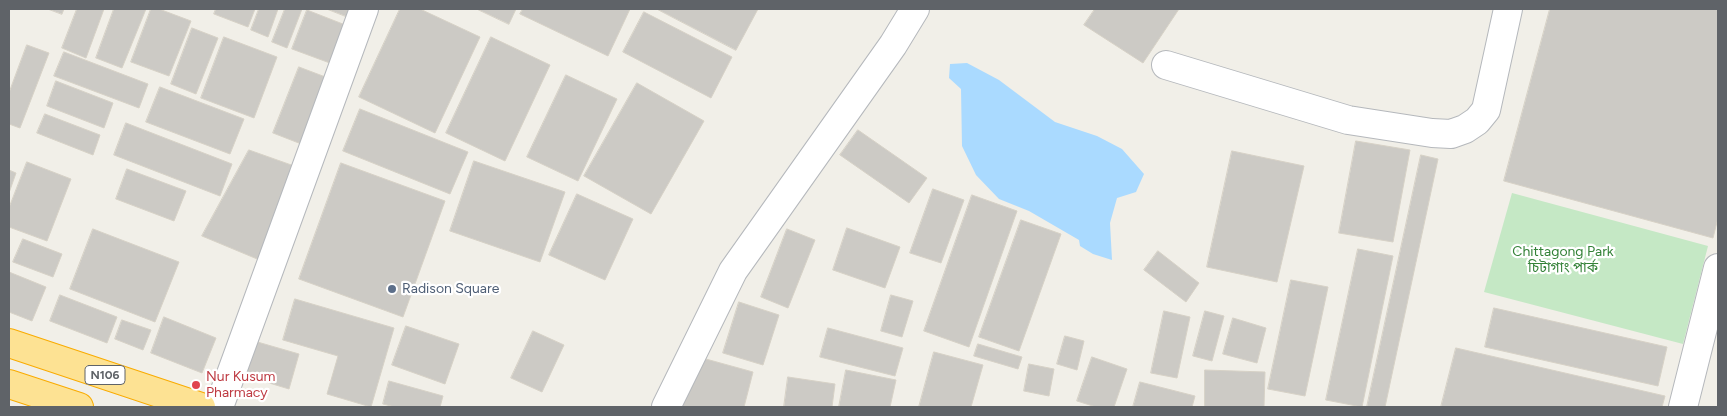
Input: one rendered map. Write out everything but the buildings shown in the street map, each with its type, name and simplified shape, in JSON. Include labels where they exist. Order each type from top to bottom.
[{"type":"highway","name":"N106","points":[[9,343],[201,407]]},
{"type":"highway","points":[[9,384],[79,407]]},
{"type":"street","points":[[219,407],[364,9]]},
{"type":"street","points":[[666,407],[733,271],[893,45],[915,9]]},
{"type":"street","points":[[1166,65],[1348,120],[1432,133],[1451,134],[1466,129],[1477,121],[1486,110],[1508,9]]},
{"type":"street","points":[[1683,407],[1718,268]]},
{"type":"green space","name":"Chittagong Park চিটাগাং পার্ক","points":[[1512,193],[1708,246],[1683,344],[1484,292]]},
{"type":"water","points":[[967,63],[999,80],[1055,122],[1097,136],[1122,149],[1144,174],[1136,192],[1117,198],[1110,223],[1112,260],[1093,254],[1080,246],[1079,240],[1029,211],[999,199],[976,175],[962,146],[961,89],[949,78],[950,64]]},
{"type":"place","name":"Radison Square","points":[[392,289]]},
{"type":"place","name":"Nur Kusum Pharmacy","points":[[196,385]]}]
